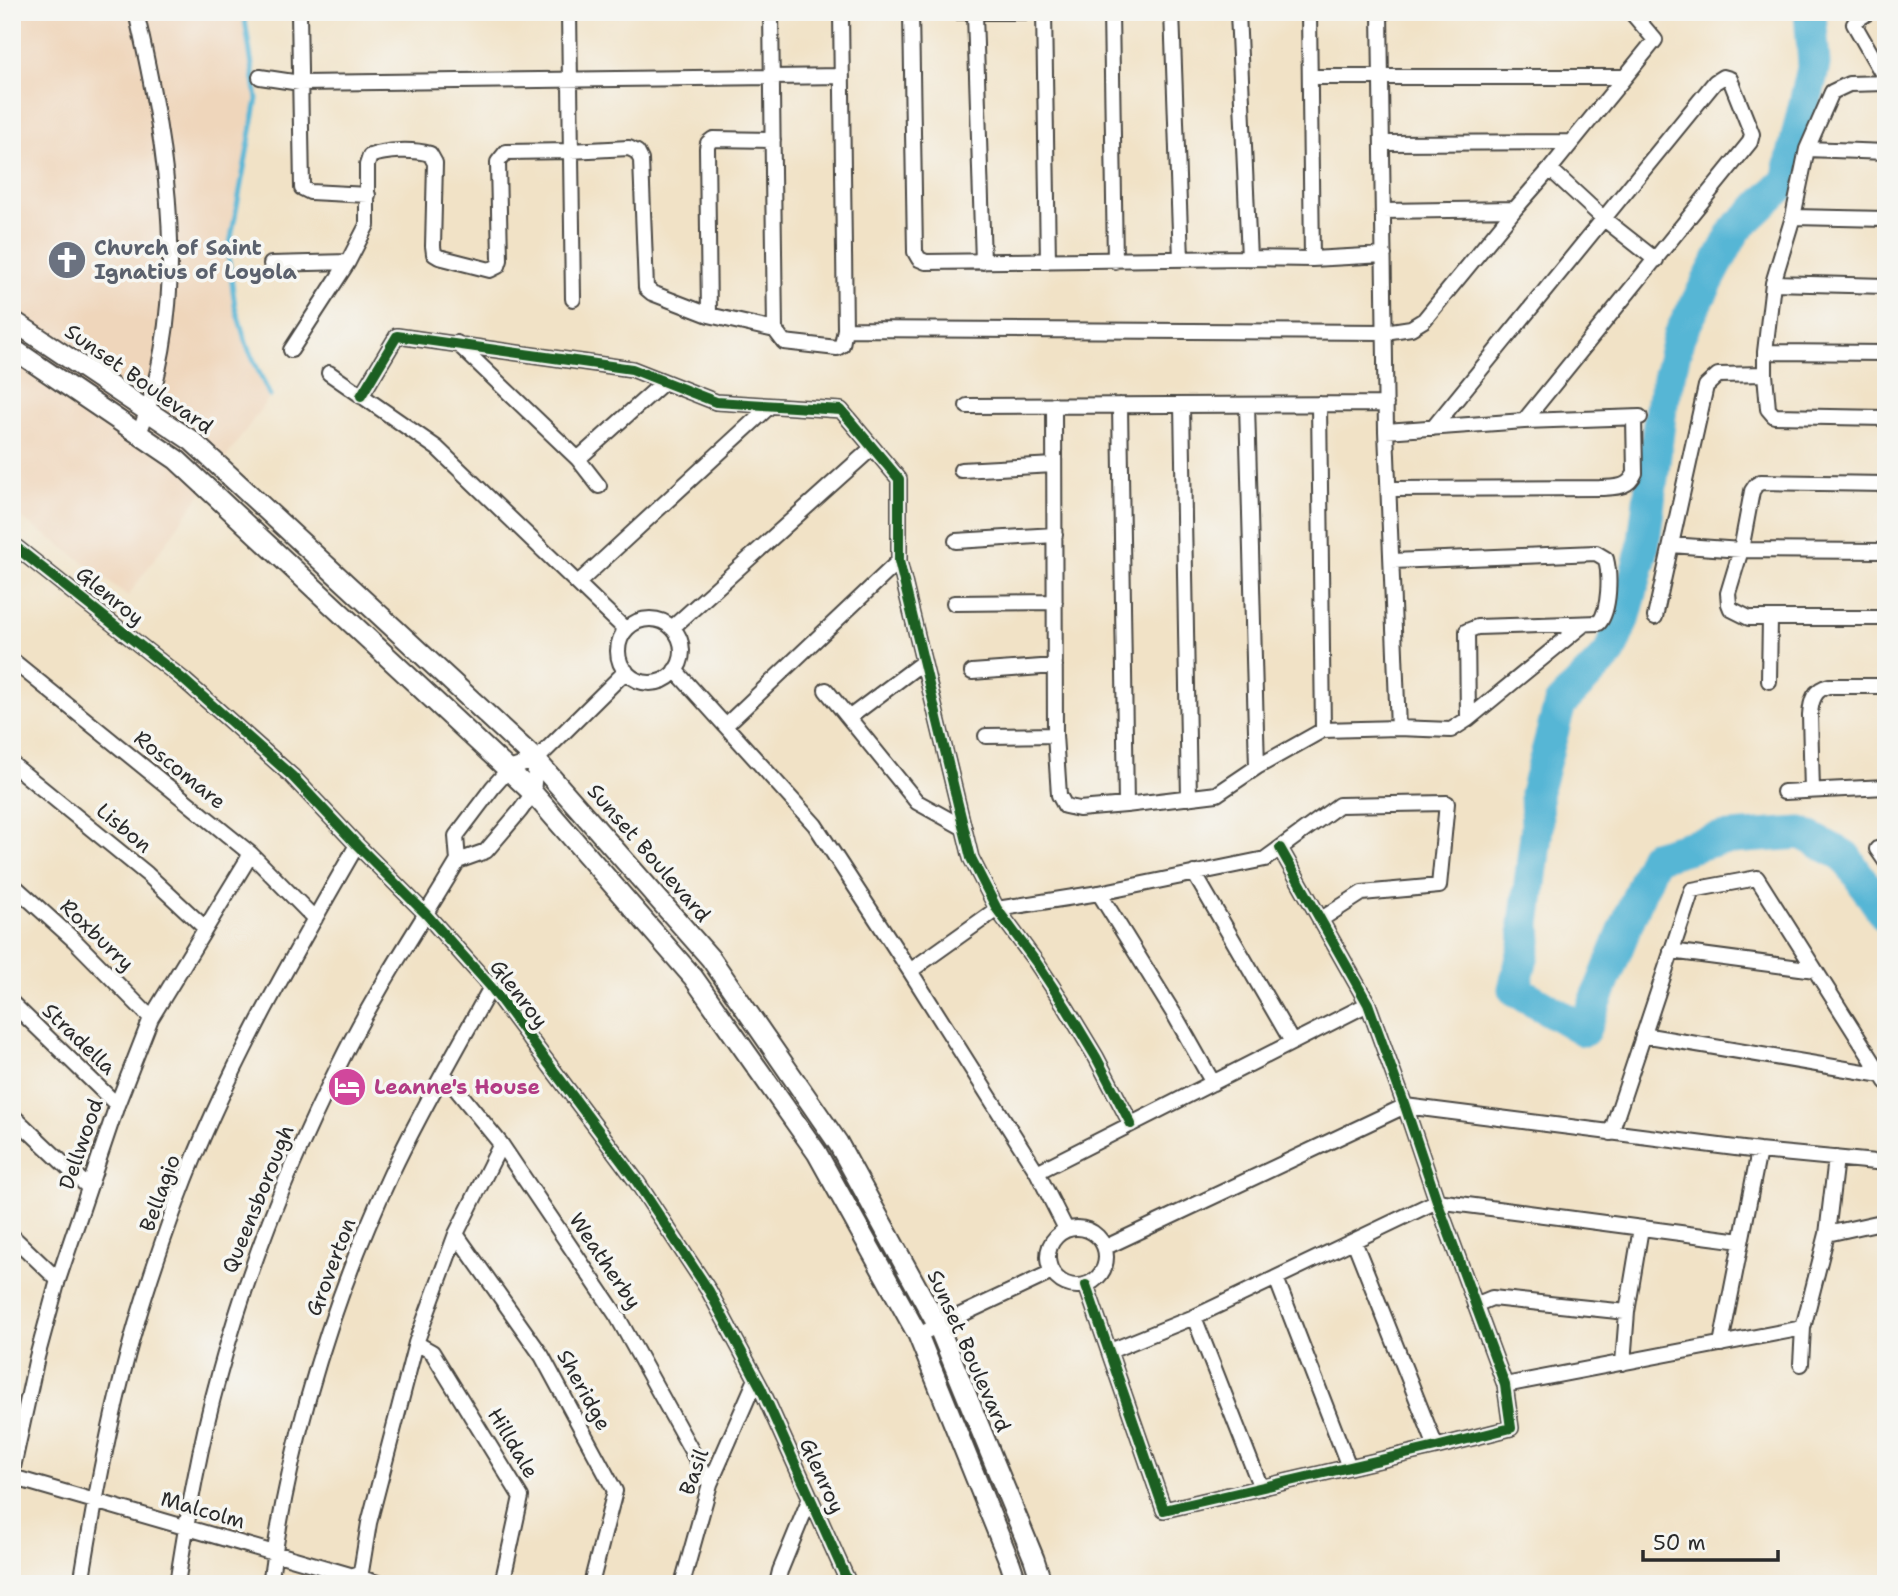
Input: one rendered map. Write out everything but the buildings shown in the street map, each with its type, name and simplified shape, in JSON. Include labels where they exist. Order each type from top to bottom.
[{"type":"main road","name":"Sunset Boulevard","points":[[12,320],[192,441],[536,760],[711,959],[838,1143],[938,1326],[1042,1584]]},
{"type":"main road","name":"Sunset Boulevard","points":[[12,348],[177,460],[533,793],[693,977],[817,1153],[918,1335],[1017,1584]]},
{"type":"street","points":[[136,12],[160,138],[170,231],[169,296],[162,356],[148,411],[139,434]]},
{"type":"street","points":[[299,12],[302,188],[310,192],[368,195]]},
{"type":"street","points":[[569,12],[573,299]]},
{"type":"street","points":[[771,12],[775,330],[784,342],[837,348],[842,345],[845,329],[841,12]]},
{"type":"street","points":[[911,12],[915,252],[919,259],[926,262],[1115,261],[1312,259],[1384,255]]},
{"type":"street","points":[[935,12],[1035,12]]},
{"type":"street","points":[[1044,12],[1048,261]]},
{"type":"street","points":[[1111,12],[1115,261]]},
{"type":"street","points":[[1172,12],[1181,259]]},
{"type":"street","points":[[1238,12],[1249,258]]},
{"type":"street","points":[[1309,12],[1312,259]]},
{"type":"street","points":[[1380,12],[1386,404],[1398,728]]},
{"type":"street","points":[[845,329],[1385,332],[1411,328],[1424,320],[1655,40],[1631,12]]},
{"type":"street","points":[[1869,12],[1854,24],[1886,82],[1849,84],[1832,92],[1807,149],[1793,217],[1773,284],[1765,374],[1768,409],[1774,416],[1886,418]]},
{"type":"street","points":[[975,13],[984,262]]},
{"type":"street","points":[[260,77],[300,83],[842,76]]},
{"type":"street","points":[[1310,77],[1625,77]]},
{"type":"street","points":[[1433,428],[1715,82],[1723,77],[1730,79],[1752,134],[1750,142],[1524,421]]},
{"type":"street","points":[[709,314],[708,143],[713,139],[773,140]]},
{"type":"street","points":[[1382,143],[1572,142]]},
{"type":"street","points":[[291,350],[348,262],[367,225],[367,165],[370,156],[379,153],[421,151],[430,154],[435,163],[434,254],[490,270],[498,266],[499,260],[498,162],[501,156],[506,152],[629,148],[637,152],[641,160],[646,288],[709,314],[775,330]]},
{"type":"street","points":[[1807,149],[1886,152]]},
{"type":"street","points":[[1550,169],[1604,219],[1656,260]]},
{"type":"street","points":[[1383,211],[1515,209]]},
{"type":"street","points":[[1793,217],[1886,219]]},
{"type":"street","points":[[271,264],[348,262]]},
{"type":"street","points":[[1773,284],[1886,286]]},
{"type":"street","points":[[361,396],[397,336],[632,369],[716,402],[841,410],[899,479],[899,561],[971,858],[998,909],[1036,962],[1096,1057],[1131,1124]]},
{"type":"street","points":[[457,343],[578,459],[599,485]]},
{"type":"street","points":[[1765,352],[1886,353]]},
{"type":"street","points":[[329,373],[438,448],[626,630]]},
{"type":"street","points":[[1655,617],[1706,386],[1718,375],[1765,374]]},
{"type":"street","points":[[578,459],[664,382]]},
{"type":"street","points":[[1319,404],[1323,730]]},
{"type":"street","points":[[967,406],[1386,404]]},
{"type":"street","points":[[1054,405],[1055,734],[1059,795],[1065,806],[1079,809],[1217,794],[1257,767],[1323,730],[1451,730],[1584,624]]},
{"type":"street","points":[[1120,405],[1126,805]]},
{"type":"street","points":[[1182,405],[1189,798]]},
{"type":"street","points":[[1247,405],[1257,767]]},
{"type":"street","points":[[578,583],[770,406]]},
{"type":"street","points":[[1387,431],[1524,421],[1637,418],[1635,473],[1626,485],[1600,488],[1390,489]]},
{"type":"street","points":[[672,628],[872,449]]},
{"type":"street","points":[[961,470],[1054,465]]},
{"type":"street","points":[[1886,484],[1759,483],[1752,489],[1741,550],[1728,593],[1730,607],[1749,618],[1886,618]]},
{"type":"street","points":[[956,541],[1055,535]]},
{"type":"street","name":"Glenroy","points":[[12,544],[185,681],[292,776],[426,914],[491,987],[637,1182],[709,1291],[756,1379],[849,1584]]},
{"type":"street","points":[[1671,545],[1741,550],[1886,551]]},
{"type":"street","points":[[1392,561],[1596,553],[1606,559],[1609,572],[1604,616],[1599,623],[1477,627],[1467,631],[1468,719]]},
{"type":"street","points":[[726,725],[899,561]]},
{"type":"street","points":[[954,603],[1055,602]]},
{"type":"street","points":[[1769,681],[1770,618]]},
{"type":"street","points":[[654,619],[672,628],[678,635],[682,653],[680,662],[668,677],[651,682],[641,681],[626,671],[621,664],[618,646],[626,630],[634,623],[654,619]]},
{"type":"street","name":"Roscomare","points":[[12,660],[251,854],[314,919]]},
{"type":"street","points":[[850,718],[923,662]]},
{"type":"street","points":[[972,672],[1055,666]]},
{"type":"street","points":[[675,670],[815,825],[1037,1172],[1066,1229]]},
{"type":"street","points":[[536,760],[533,793],[486,851],[458,861],[456,836],[493,787],[509,769],[536,760],[626,671]]},
{"type":"street","points":[[1812,791],[1810,715],[1814,696],[1820,689],[1829,686],[1886,686]]},
{"type":"street","points":[[827,690],[917,802],[964,828]]},
{"type":"street","points":[[986,736],[1055,734]]},
{"type":"street","name":"Lisbon","points":[[12,764],[147,874],[205,928]]},
{"type":"street","points":[[1784,793],[1886,787]]},
{"type":"street","points":[[910,971],[998,909],[1099,893],[1265,859],[1339,805],[1447,803],[1440,886],[1362,893],[1320,920]]},
{"type":"street","name":"Bellagio","points":[[81,1584],[94,1501],[121,1379],[178,1199],[240,1058],[357,845]]},
{"type":"street","points":[[1086,1285],[1164,1510],[1511,1428],[1505,1385],[1367,1004],[1280,848]]},
{"type":"street","points":[[1886,848],[1877,849],[1886,862]]},
{"type":"street","name":"Dellwood","points":[[12,1474],[37,1357],[58,1280],[117,1105],[151,1018],[251,854]]},
{"type":"street","name":"Queensborough","points":[[177,1584],[218,1377],[236,1316],[274,1210],[341,1061],[384,983],[458,861]]},
{"type":"street","points":[[1194,873],[1292,1042]]},
{"type":"street","points":[[1611,1133],[1692,890],[1757,878],[1884,1078]]},
{"type":"street","name":"Roxburry","points":[[12,884],[74,940],[151,1018]]},
{"type":"street","points":[[1099,893],[1213,1083]]},
{"type":"street","points":[[1671,951],[1815,970]]},
{"type":"street","name":"Groverton","points":[[270,1584],[274,1552],[299,1433],[318,1362],[348,1276],[391,1174],[491,987]]},
{"type":"street","name":"Stradella","points":[[12,1003],[117,1105]]},
{"type":"street","points":[[1037,1172],[1367,1004]]},
{"type":"street","points":[[1643,1035],[1884,1078]]},
{"type":"street","name":"Weatherby","points":[[444,1074],[501,1144],[617,1316],[710,1485]]},
{"type":"street","points":[[1106,1247],[1405,1106],[1759,1151],[1886,1163]]},
{"type":"street","points":[[12,1115],[88,1187]]},
{"type":"street","points":[[360,1581],[369,1523],[416,1343],[456,1234],[501,1144]]},
{"type":"street","points":[[1721,1344],[1759,1151]]},
{"type":"street","points":[[1801,1364],[1803,1328],[1827,1234],[1836,1158]]},
{"type":"street","points":[[1110,1351],[1194,1317],[1437,1201],[1741,1241]]},
{"type":"street","points":[[1827,1234],[1886,1221]]},
{"type":"street","points":[[1085,1228],[1094,1232],[1106,1247],[1106,1266],[1094,1281],[1086,1285],[1066,1284],[1052,1272],[1048,1262],[1051,1243],[1066,1229],[1085,1228]]},
{"type":"street","points":[[1623,1363],[1627,1312],[1641,1228]]},
{"type":"street","name":"Sheridge","points":[[456,1234],[542,1356],[615,1491],[591,1584]]},
{"type":"street","points":[[12,1236],[58,1280]]},
{"type":"street","points":[[1354,1241],[1436,1447]]},
{"type":"street","points":[[918,1335],[1052,1272]]},
{"type":"street","points":[[1276,1278],[1349,1467]]},
{"type":"street","points":[[1475,1304],[1492,1298],[1627,1312]]},
{"type":"street","points":[[1194,1317],[1261,1488]]},
{"type":"street","points":[[1505,1385],[1803,1328]]},
{"type":"street","name":"Hilldale","points":[[416,1343],[432,1352],[521,1497],[502,1584]]},
{"type":"street","name":"Basil","points":[[682,1584],[710,1485],[756,1379]]},
{"type":"street","name":"Malcolm","points":[[12,1474],[94,1501],[274,1552],[360,1581],[382,1584]]},
{"type":"street","points":[[777,1584],[810,1498]]},
{"type":"shaded area","points":[[12,12],[247,12],[245,21],[257,99],[226,255],[235,306],[247,346],[270,396],[128,596],[12,512]]},
{"type":"waterway","points":[[247,12],[245,20],[257,99],[228,254],[235,306],[247,346],[270,396]]},
{"type":"waterway","points":[[1810,12],[1814,64],[1787,181],[1735,230],[1679,336],[1661,408],[1643,548],[1626,612],[1609,654],[1560,704],[1536,793],[1537,827],[1525,924],[1526,942],[1514,989],[1584,1030],[1654,857],[1718,839],[1801,833],[1845,856],[1886,916]]},
{"type":"cycle path","points":[[361,396],[397,336],[632,369],[716,402],[841,410],[899,479],[899,561],[971,858],[997,909],[1036,962],[1096,1057],[1131,1124]]},
{"type":"cycle path","points":[[12,544],[185,681],[292,776],[426,914],[491,987],[637,1182],[709,1291],[761,1388],[849,1584]]},
{"type":"cycle path","points":[[1086,1285],[1164,1510],[1511,1428],[1505,1385],[1368,1004],[1280,848]]},
{"type":"place","name":"Church of Saint Ignatius of Loyola","points":[[67,260]]},
{"type":"place","name":"Leanne's House","points":[[347,1087]]}]
